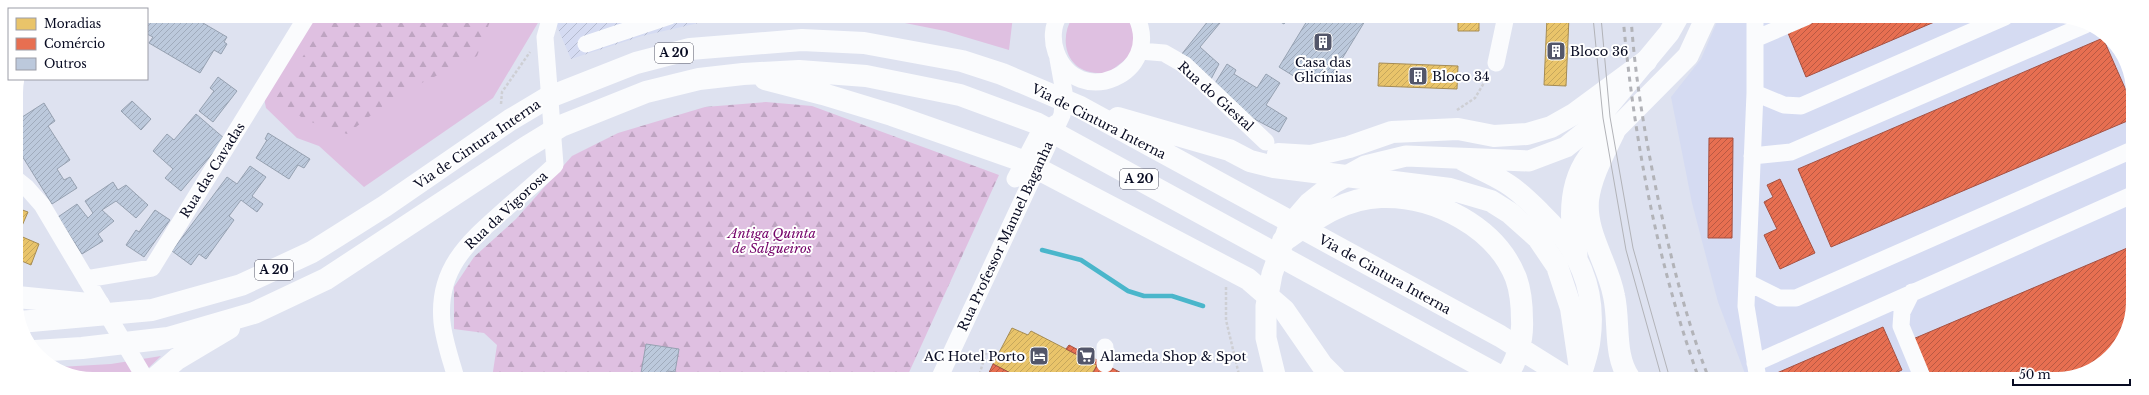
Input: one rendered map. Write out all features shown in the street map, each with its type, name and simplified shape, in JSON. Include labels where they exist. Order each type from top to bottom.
[{"type":"highway","name":"Via de Cintura Interna","points":[[26,321],[152,310],[241,285],[312,252],[418,183],[510,120],[546,98],[636,62],[690,49],[802,40],[864,43],[962,61],[1002,74],[1067,114],[1500,336],[1565,372]]},
{"type":"highway","points":[[1067,114],[1229,150],[1311,156],[1349,147],[1392,132],[1458,129],[1494,136],[1527,134],[1551,127],[1574,114],[1646,61]]},
{"type":"highway","name":"A 20","points":[[42,351],[82,348],[168,338],[254,313],[326,279],[525,148],[568,123],[646,92],[699,79],[743,74],[799,71],[866,76],[960,95],[1036,123],[1491,372]]},
{"type":"highway","points":[[743,74],[823,94],[892,115],[1022,161],[1248,279],[1284,310],[1327,372]]},
{"type":"highway","points":[[1614,132],[1598,166],[1590,188],[1588,218],[1613,291],[1618,342],[1626,372]]},
{"type":"highway","points":[[1229,150],[1250,161],[1274,167],[1450,189],[1491,201],[1510,213],[1538,238],[1557,266],[1572,308],[1576,372]]},
{"type":"highway","points":[[1283,241],[1323,214],[1353,201],[1381,197],[1409,199],[1440,207],[1464,220],[1488,238],[1506,260],[1516,278],[1522,300],[1522,332],[1517,355],[1508,372]]},
{"type":"highway","points":[[23,298],[152,310]]},
{"type":"highway","points":[[163,372],[177,359],[254,313]]},
{"type":"main road","points":[[1274,372],[1266,338],[1266,306],[1272,274],[1289,226],[1309,203],[1334,183],[1365,166],[1406,156],[1529,161],[1566,147],[1591,127],[1669,33],[1675,23]]},
{"type":"main road","points":[[1577,257],[1577,242],[1572,227],[1573,196],[1579,170],[1588,157],[1688,56],[1703,23]]},
{"type":"main road","points":[[1460,159],[1506,183],[1529,201],[1550,222],[1577,257],[1589,292],[1591,310],[1590,341],[1578,372]]},
{"type":"street","name":"Rua das Cavadas","points":[[89,285],[152,268],[303,23]]},
{"type":"street","name":"Rua da Vigorosa","points":[[454,372],[442,322],[445,287],[451,269],[459,255],[472,239],[555,165],[545,37],[549,23]]},
{"type":"street","points":[[586,44],[649,23]]},
{"type":"street","name":"Rua Professor Manuel Baganha","points":[[1056,23],[1053,32],[1054,46],[1058,59],[1067,114]]},
{"type":"street","points":[[1058,59],[1066,70],[1076,78],[1089,82],[1102,82],[1115,79],[1126,72],[1140,51],[1142,38],[1139,23]]},
{"type":"street","points":[[1496,62],[1504,23]]},
{"type":"street","points":[[1756,23],[1755,93],[1746,306],[1756,371],[1912,292],[2126,199]]},
{"type":"street","points":[[1755,39],[1792,23]]},
{"type":"street","points":[[1755,93],[1784,105],[1800,106],[1991,23]]},
{"type":"street","points":[[1752,156],[1791,152],[2081,27]]},
{"type":"street","name":"Rua do Giestal","points":[[1140,51],[1164,53],[1185,65],[1266,142]]},
{"type":"street","name":"Rua Professor Manuel Baganha","points":[[942,372],[1067,114],[1077,100],[1102,82]]},
{"type":"street","points":[[1015,179],[1038,135],[1067,114]]},
{"type":"street","points":[[1747,282],[1779,298],[1796,298],[2126,153]]},
{"type":"street","points":[[23,185],[42,205],[141,372]]},
{"type":"street","points":[[1912,292],[1902,312],[1901,326],[1920,372]]},
{"type":"street","points":[[1105,346],[1105,364]]},
{"type":"path","points":[[980,372],[986,352]]},
{"type":"shaded area","points":[[555,23],[699,23],[642,36],[571,59]]},
{"type":"shaded area","points":[[1716,23],[2056,23],[2074,25],[2091,32],[2112,50],[2117,58],[2125,79],[2126,93],[2126,302],[2122,325],[2112,345],[2091,363],[2079,368],[2056,372],[1744,372],[1718,302],[1692,203],[1671,97],[1701,59]]},
{"type":"green space","points":[[308,23],[538,23],[493,98],[364,187],[319,146],[297,138],[266,108],[263,93]]},
{"type":"green space","points":[[324,23],[489,23],[477,56],[397,95],[347,134],[305,120],[276,98]]},
{"type":"green space","points":[[905,23],[1012,23],[1009,50],[945,31]]},
{"type":"green space","points":[[1069,23],[1131,23],[1134,37],[1132,50],[1124,61],[1106,73],[1087,71],[1078,67],[1072,61],[1068,53],[1066,35]]},
{"type":"green space","name":"Antiga Quinta de Salgueiros","points":[[766,102],[812,106],[999,175],[909,372],[493,372],[497,345],[484,333],[454,329],[454,287],[474,257],[516,219],[572,156],[618,133],[705,107]]},
{"type":"green space","points":[[161,356],[144,372],[93,372],[75,370],[66,367],[111,364]]},
{"type":"building: Moradias","points":[[1458,23],[1479,23],[1479,31],[1458,31]]},
{"type":"building: Moradias","name":"Bloco 36","points":[[1547,23],[1569,23],[1566,86],[1544,85]]},
{"type":"building: Moradias","name":"Bloco 34","points":[[1379,63],[1458,66],[1457,89],[1378,86]]},
{"type":"building: Moradias","points":[[23,210],[28,212],[23,224]]},
{"type":"building: Moradias","points":[[23,237],[39,244],[31,265],[23,262]]},
{"type":"building: Moradias","name":"AC Hotel Porto","points":[[1012,328],[1028,335],[1031,331],[1097,365],[1094,372],[1008,372],[993,364]]},
{"type":"building: Comércio","points":[[1812,23],[1932,23],[1806,77],[1788,33]]},
{"type":"building: Comércio","points":[[2101,39],[2105,43],[2126,90],[2126,122],[1831,247],[1798,169]]},
{"type":"building: Comércio","points":[[1709,138],[1733,138],[1732,238],[1708,238]]},
{"type":"building: Comércio","points":[[1780,179],[1815,253],[1780,269],[1764,235],[1777,229],[1764,202],[1773,197],[1767,185]]},
{"type":"building: Comércio","points":[[2126,249],[2126,302],[2122,325],[2112,345],[2091,363],[2079,368],[2056,372],[1929,372],[1913,339]]},
{"type":"building: Comércio","points":[[1883,327],[1902,370],[1898,372],[1779,372]]},
{"type":"building: Comércio","points":[[1069,345],[1120,372],[1094,372],[1097,365],[1066,349]]},
{"type":"building: Comércio","points":[[993,364],[1008,372],[989,372]]},
{"type":"building: Outros","points":[[148,23],[203,23],[227,37],[224,42],[227,44],[221,54],[214,50],[200,73],[149,43],[153,37],[148,34]]},
{"type":"building: Outros","points":[[1206,23],[1220,23],[1200,47],[1219,64],[1210,81],[1181,55]]},
{"type":"building: Outros","name":"Casa das Glicínias","points":[[1306,23],[1364,23],[1328,82],[1312,72],[1305,83],[1279,67]]},
{"type":"building: Outros","points":[[1227,64],[1236,70],[1234,74],[1257,88],[1266,74],[1280,83],[1266,105],[1287,118],[1279,132],[1243,113],[1214,85]]},
{"type":"building: Outros","points":[[218,77],[237,91],[213,122],[199,111],[214,91],[210,88]]},
{"type":"building: Outros","points":[[132,101],[151,119],[141,130],[121,111]]},
{"type":"building: Outros","points":[[44,103],[55,121],[48,126],[70,160],[57,169],[64,180],[70,177],[77,188],[52,204],[23,157],[23,116]]},
{"type":"building: Outros","points":[[196,114],[225,139],[181,191],[165,178],[173,169],[153,151],[167,134],[174,140]]},
{"type":"building: Outros","points":[[268,133],[310,159],[304,168],[298,165],[289,179],[256,158],[267,140],[265,139]]},
{"type":"building: Outros","points":[[250,166],[266,177],[252,196],[263,204],[257,212],[241,200],[229,216],[234,220],[206,259],[199,254],[191,265],[172,251],[227,177],[237,184]]},
{"type":"building: Outros","points":[[113,182],[118,190],[126,185],[148,205],[136,218],[116,201],[102,210],[114,221],[98,234],[103,241],[82,254],[58,217],[77,204],[88,218],[93,213],[85,201]]},
{"type":"building: Outros","points":[[155,210],[170,220],[144,257],[126,245],[136,230],[139,232]]},
{"type":"building: Outros","points":[[646,344],[679,349],[675,372],[641,372]]},
{"type":"waterway","points":[[1042,250],[1081,260],[1128,291],[1144,296],[1172,296],[1203,306]]},
{"type":"tram line","points":[[1594,23],[1603,118],[1626,250],[1660,372]]},
{"type":"tram line","points":[[1602,23],[1610,117],[1633,248],[1668,372]]},
{"type":"railway","points":[[1624,23],[1634,109],[1649,200],[1671,290],[1697,372]]},
{"type":"railway","points":[[1632,23],[1635,64],[1642,110],[1659,203],[1681,292],[1706,372]]},
{"type":"place","name":"Casa das Glicínias","points":[[1323,42]]},
{"type":"place","name":"Bloco 36","points":[[1556,51]]},
{"type":"place","name":"Bloco 34","points":[[1418,76]]},
{"type":"place","name":"AC Hotel Porto","points":[[1039,356]]},
{"type":"place","name":"Alameda Shop & Spot","points":[[1086,356]]}]
